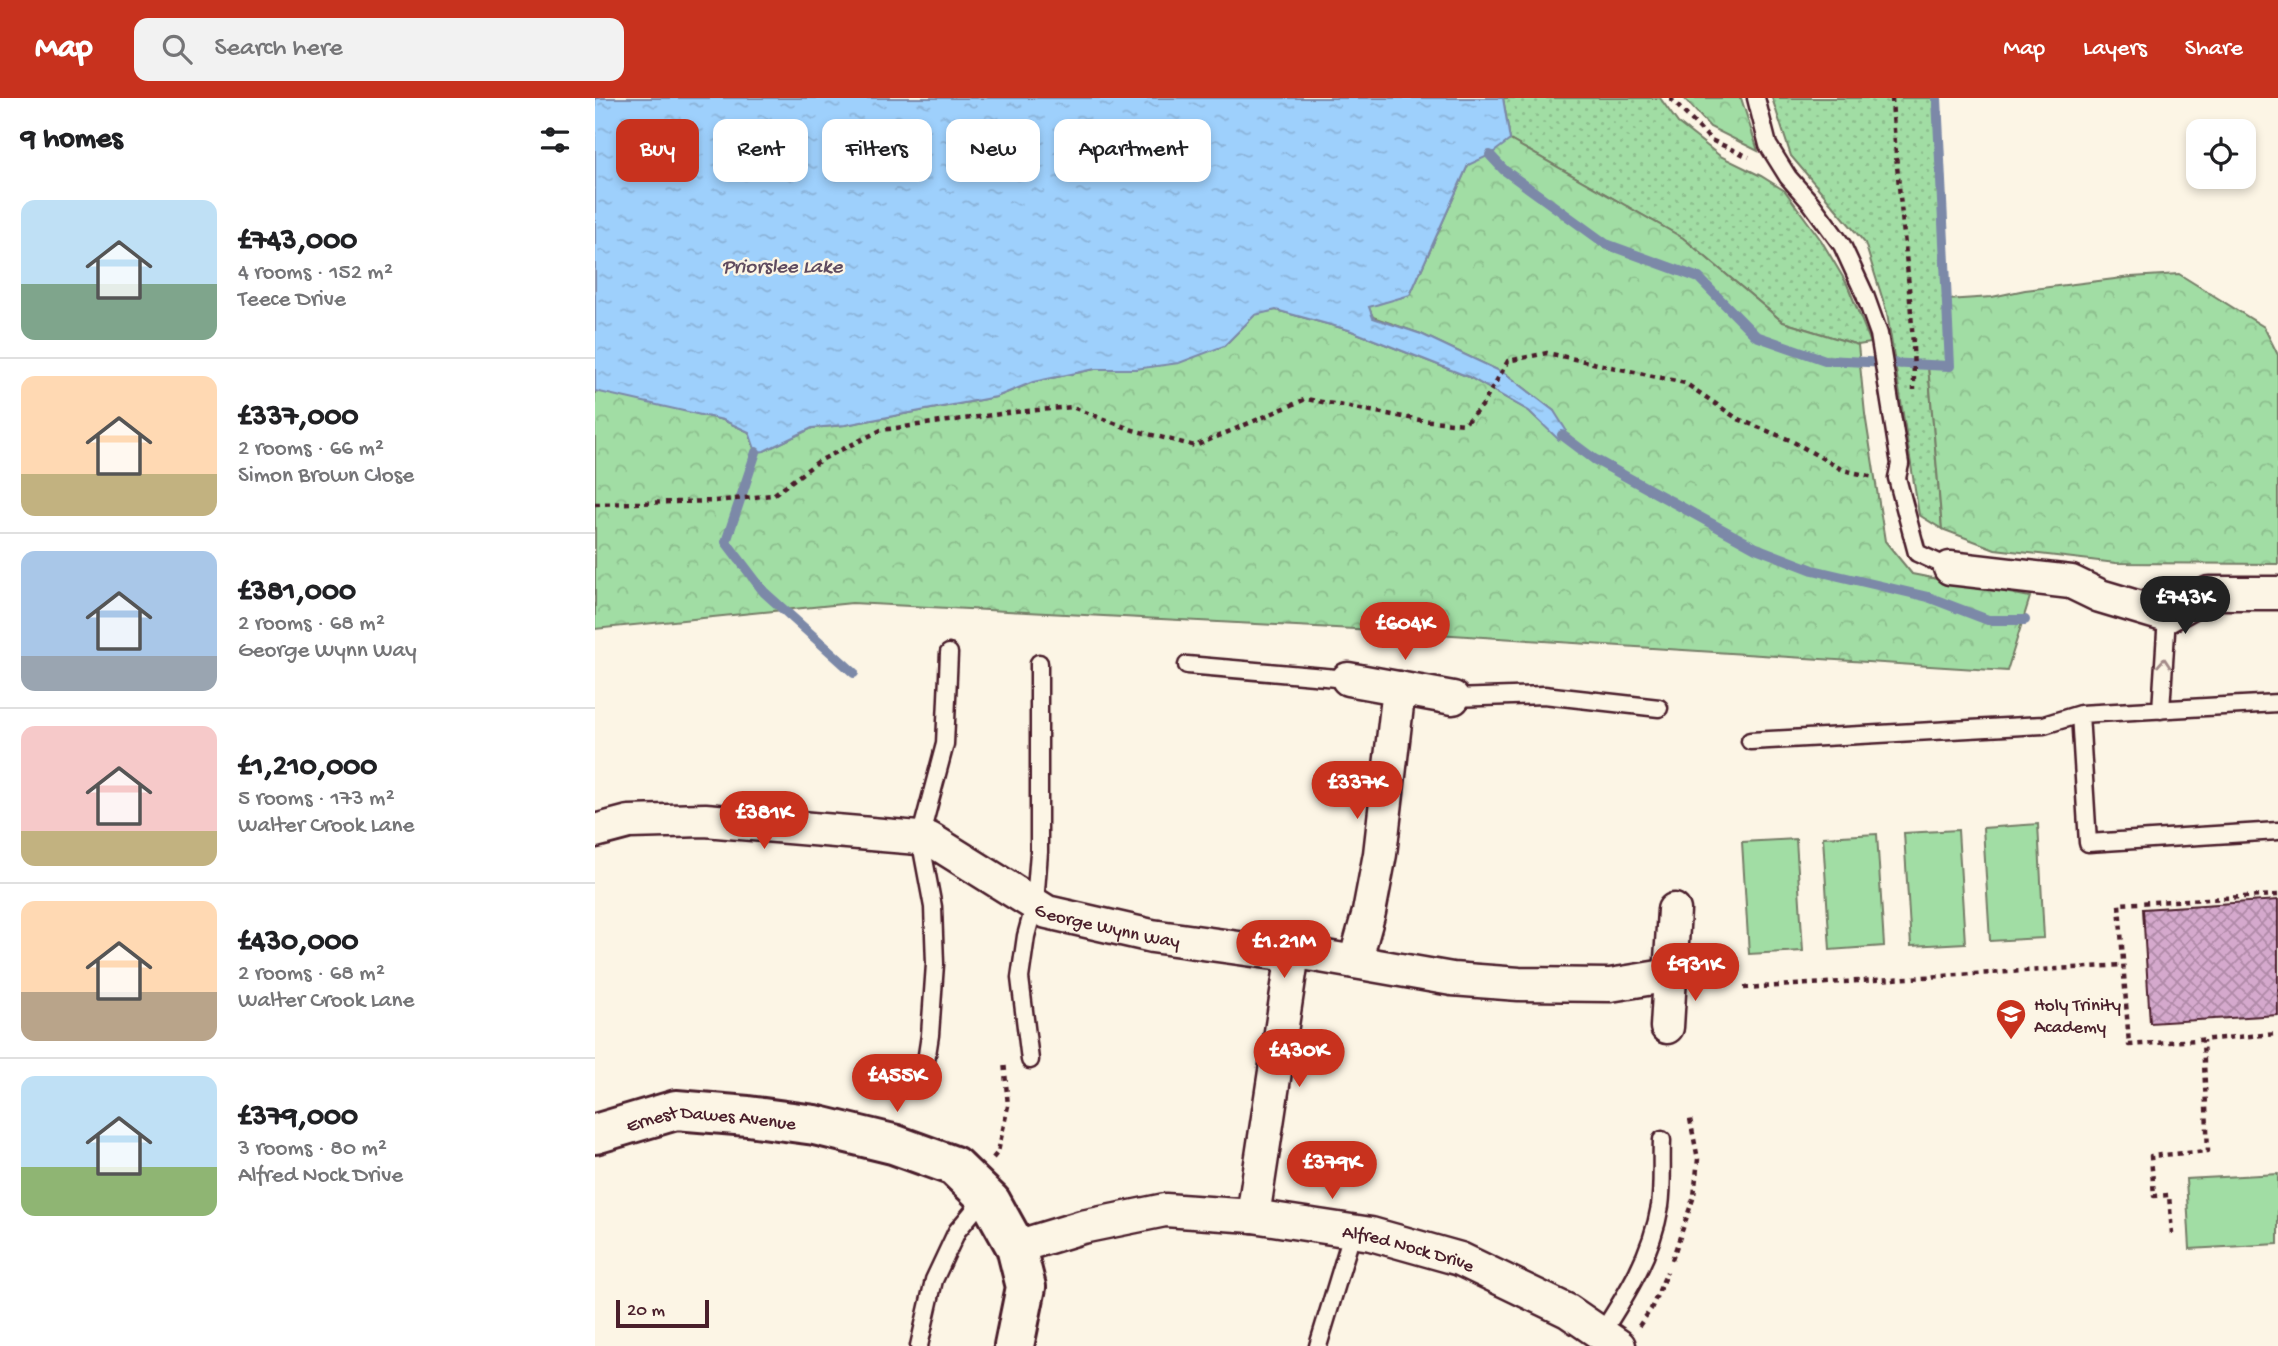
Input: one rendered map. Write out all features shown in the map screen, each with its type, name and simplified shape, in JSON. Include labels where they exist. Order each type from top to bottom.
[{"type":"street","points":[[1950,568],[2071,582],[2100,596],[2167,616],[2210,593],[2278,593]]},
{"type":"street","points":[[1348,679],[1453,698]]},
{"type":"street","points":[[1355,962],[1369,912],[1380,854],[1399,688]]},
{"type":"street","name":"George Wynn Way","points":[[595,831],[629,822],[705,820],[930,839],[1047,912],[1153,936],[1275,953],[1293,953],[1452,979],[1518,984],[1610,985],[1671,975]]},
{"type":"street","points":[[1667,1027],[1674,910]]},
{"type":"street","points":[[1253,1216],[1293,953]]},
{"type":"street","name":"Ernest Dawes Avenue","points":[[595,1134],[676,1110],[815,1125],[893,1144],[954,1166],[991,1202],[1016,1247],[1025,1287],[1014,1346]]},
{"type":"street","name":"Alfred Nock Drive","points":[[1016,1247],[1082,1227],[1165,1210],[1253,1216],[1353,1231],[1460,1259],[1568,1311],[1610,1340]]},
{"type":"lane","points":[[1756,98],[1768,145],[1783,169],[1842,245],[1865,295],[1879,334],[1899,464],[1897,478],[1917,554],[1950,568]]},
{"type":"lane","points":[[2161,710],[2167,616]]},
{"type":"lane","points":[[923,1081],[936,964],[933,907],[920,838],[945,744],[949,653]]},
{"type":"lane","points":[[1030,1060],[1020,978],[1026,936],[1035,903],[1039,852],[1039,663]]},
{"type":"lane","points":[[1187,665],[1348,679]]},
{"type":"lane","points":[[1453,698],[1544,695],[1659,708]]},
{"type":"lane","points":[[1750,741],[2044,724],[2080,714],[2278,703]]},
{"type":"lane","points":[[2080,714],[2088,843],[2278,831]]},
{"type":"lane","points":[[1610,1340],[1648,1250],[1660,1206],[1662,1140]]},
{"type":"lane","points":[[919,1346],[934,1280],[978,1190]]},
{"type":"lane","points":[[1318,1346],[1353,1231]]},
{"type":"path","points":[[1670,98],[1711,140],[1763,164],[1783,169]]},
{"type":"path","points":[[1892,98],[1914,346],[1915,401]]},
{"type":"path","points":[[595,504],[722,500],[773,495],[819,461],[881,430],[1015,412],[1072,407],[1133,430],[1195,446],[1306,399],[1419,420],[1464,424],[1482,406],[1509,360],[1547,353],[1685,383],[1738,419],[1790,440],[1843,470],[1898,483]]},
{"type":"path","points":[[2278,895],[2119,904],[2129,1045],[2278,1034]]},
{"type":"path","points":[[1744,988],[2123,965]]},
{"type":"path","points":[[2172,1234],[2169,1195],[2154,1196],[2151,1156],[2208,1151],[2203,1040]]},
{"type":"path","points":[[978,1190],[998,1152],[1008,1106],[1003,1055]]},
{"type":"green space","points":[[1503,98],[1660,98],[1678,123],[1720,156],[1785,191],[1821,240],[1847,284],[1871,343],[1858,345],[1783,322],[1683,238],[1510,140]]},
{"type":"green space","points":[[1684,98],[1741,98],[1758,151],[1710,127]]},
{"type":"green space","points":[[1772,98],[1937,98],[1950,366],[1928,365],[1942,529],[1919,515],[1887,313],[1865,243],[1791,156]]},
{"type":"green space","points":[[1510,140],[1683,238],[1783,322],[1858,345],[1865,414],[1885,541],[1912,574],[2030,597],[2007,671],[1374,630],[852,603],[595,629],[595,389],[723,420],[749,432],[755,452],[764,451],[812,428],[845,425],[996,397],[1033,382],[1095,369],[1135,369],[1224,346],[1255,314],[1276,310],[1349,330],[1469,377],[1529,411],[1559,439],[1554,411],[1506,374],[1421,334],[1373,317],[1368,306],[1410,295],[1468,165]]},
{"type":"green space","points":[[2179,274],[2264,327],[2278,355],[2278,564],[2116,563],[1995,549],[1942,529],[1928,365],[1950,365],[1947,300],[1992,297],[2025,290],[2131,277]]},
{"type":"green space","points":[[2038,824],[2044,938],[1990,941],[1983,828]]},
{"type":"green space","points":[[1958,830],[1965,943],[1911,946],[1904,833]]},
{"type":"green space","points":[[1877,834],[1884,946],[1830,950],[1823,837]]},
{"type":"green space","points":[[1796,839],[1803,951],[1749,954],[1742,842]]},
{"type":"green space","points":[[2278,1174],[2278,1244],[2190,1249],[2186,1179]]},
{"type":"water","name":"Priorslee Lake","points":[[595,98],[1503,98],[1510,140],[1490,155],[1468,165],[1410,295],[1369,307],[1373,318],[1421,334],[1506,374],[1554,411],[1566,430],[1559,440],[1529,411],[1469,377],[1349,330],[1276,310],[1255,315],[1224,346],[1179,363],[1135,369],[1095,369],[1033,382],[996,397],[845,425],[812,428],[764,451],[756,452],[749,432],[723,420],[595,391]]},
{"type":"building","points":[[2278,900],[2278,1015],[2150,1023],[2143,909]]},
{"type":"waterway","points":[[1490,155],[1504,170],[1606,244],[1699,278],[1756,336],[1825,360],[1950,366],[1937,98]]},
{"type":"waterway","points":[[1562,435],[1594,459],[1756,548],[1813,570],[1928,597],[1988,620],[2025,620]]},
{"type":"waterway","points":[[756,452],[726,542],[764,592],[854,673]]},
{"type":"place","name":"Holy Trinity Academy","points":[[2011,1041]]}]
